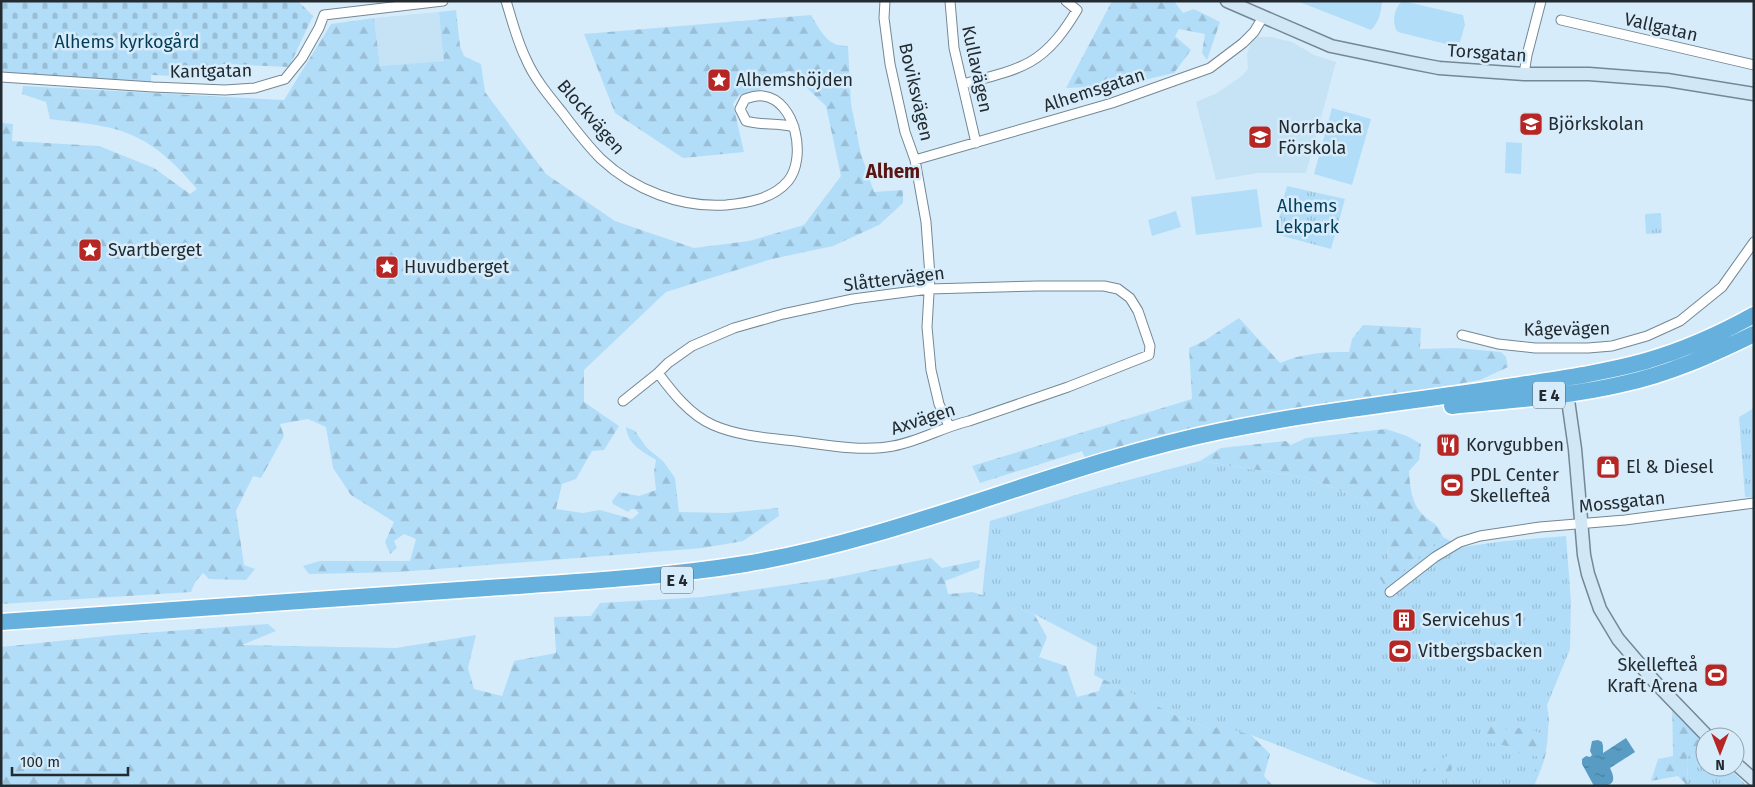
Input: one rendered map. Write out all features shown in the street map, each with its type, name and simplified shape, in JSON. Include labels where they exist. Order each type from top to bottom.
[{"type":"highway","name":"E 4","points":[[1,633],[115,622],[633,585],[749,570],[826,554],[888,538],[1122,462],[1204,441],[1255,431],[1566,385],[1660,357],[1706,339],[1754,315]]},
{"type":"highway","name":"E 4","points":[[1,622],[641,576],[743,564],[822,548],[880,532],[1090,464],[1172,442],[1285,419],[1566,385],[1609,387],[1654,376],[1689,364],[1754,334]]},
{"type":"main road","name":"Torsgatan","points":[[1227,1],[1331,46],[1439,68],[1524,74],[1589,74],[1667,80],[1754,94]]},
{"type":"main road","points":[[1566,385],[1575,449],[1583,548],[1588,574],[1600,609],[1609,627],[1654,681],[1698,727]]},
{"type":"street","name":"Kantgatan","points":[[1,77],[153,87],[225,90],[255,88],[285,79],[302,58],[324,15],[375,5],[443,1]]},
{"type":"street","name":"Blockvägen","points":[[506,1],[526,60],[547,94],[601,159],[627,178],[658,195],[692,204],[716,205],[744,203],[759,199],[776,191],[788,181],[796,165],[798,149],[796,132],[794,127],[786,111],[776,101],[765,96],[745,98],[740,109],[746,122],[759,125],[772,123],[794,127]]},
{"type":"street","name":"Boviksvägen","points":[[885,1],[884,18],[890,64],[905,132],[915,160],[926,222],[929,248],[927,327],[931,370],[939,404],[949,426]]},
{"type":"street","name":"Kullavägen","points":[[950,1],[954,48],[976,143]]},
{"type":"street","points":[[963,84],[1030,62],[1045,51],[1064,32],[1077,10],[1066,1]]},
{"type":"street","points":[[1524,74],[1540,1]]},
{"type":"street","name":"Alhemsgatan","points":[[915,160],[1112,103],[1210,68],[1242,44],[1254,32],[1263,17]]},
{"type":"street","name":"Vallgatan","points":[[1561,20],[1754,65]]},
{"type":"street","name":"Kågevägen","points":[[1462,335],[1498,344],[1535,348],[1612,346],[1647,336],[1680,321],[1722,287],[1754,242]]},
{"type":"street","name":"Slåttervägen","points":[[623,401],[668,363],[692,346],[734,328],[783,314],[853,299],[929,288],[1104,286],[1118,289],[1130,298],[1138,311],[1150,346],[1150,355]]},
{"type":"street","name":"Axvägen","points":[[658,373],[669,388],[697,416],[712,425],[760,437],[826,446],[891,447],[912,442],[949,426],[1068,387],[1150,355]]},
{"type":"street","name":"Mossgatan","points":[[1390,592],[1435,557],[1460,542],[1480,536],[1580,523],[1625,520],[1754,502]]},
{"type":"shaded area","points":[[439,12],[445,61],[380,66],[374,18]]},
{"type":"shaded area","name":"Norrbacka Förskola","points":[[1258,37],[1271,37],[1292,42],[1314,55],[1336,62],[1306,173],[1258,173],[1216,180],[1196,102],[1217,93],[1242,76],[1248,69],[1247,54],[1250,45]]},
{"type":"green space","name":"Alhems kyrkogård","points":[[1,1],[298,1],[313,16],[289,67],[221,64],[221,78],[151,75],[151,84],[1,74]]},
{"type":"green space","points":[[1112,1],[1174,1],[1183,13],[1194,9],[1220,22],[1207,60],[1202,53],[1205,34],[1179,29],[1175,36],[1191,50],[1174,73],[1118,86],[1066,88]]},
{"type":"green space","points":[[1297,1],[1382,2],[1379,17],[1371,30]]},
{"type":"green space","points":[[1403,1],[1463,15],[1465,25],[1460,42],[1450,45],[1398,32],[1394,16],[1397,7]]},
{"type":"green space","points":[[456,10],[460,46],[464,56],[481,64],[485,92],[546,174],[615,221],[694,248],[749,241],[804,225],[841,176],[826,106],[789,71],[767,77],[760,90],[739,95],[733,104],[744,152],[683,158],[615,113],[584,34],[811,15],[825,37],[835,44],[848,46],[851,104],[861,154],[874,192],[903,190],[903,203],[879,225],[833,246],[772,259],[666,292],[584,370],[584,402],[619,426],[604,450],[592,451],[576,479],[562,484],[556,509],[583,513],[600,510],[632,519],[639,513],[635,509],[631,509],[628,512],[613,504],[612,501],[619,492],[639,496],[656,490],[654,472],[656,460],[633,443],[626,427],[635,431],[647,448],[663,461],[675,478],[679,512],[727,513],[778,508],[779,516],[743,541],[703,548],[399,572],[309,574],[303,566],[320,561],[410,561],[416,539],[404,534],[394,541],[397,548],[390,554],[385,542],[394,522],[351,495],[333,468],[326,427],[308,419],[280,424],[284,436],[261,478],[253,476],[236,511],[244,565],[255,569],[246,580],[209,579],[203,573],[195,582],[191,592],[1,604],[1,123],[13,124],[12,141],[99,146],[154,168],[190,194],[197,189],[169,160],[153,147],[136,137],[116,129],[50,119],[46,102],[22,94],[23,86],[284,100],[331,24],[374,18],[380,66],[444,61],[439,12]]},
{"type":"green space","points":[[1332,108],[1371,119],[1352,185],[1314,174]]},
{"type":"green space","points":[[1506,142],[1522,143],[1521,174],[1505,173]]},
{"type":"green space","name":"Alhems Lekpark","points":[[1287,186],[1345,199],[1331,249],[1275,234]]},
{"type":"green space","points":[[1257,189],[1262,227],[1196,235],[1191,197]]},
{"type":"green space","points":[[1176,211],[1181,227],[1152,236],[1148,220]]},
{"type":"green space","points":[[1661,213],[1662,233],[1646,234],[1645,214]]},
{"type":"green space","points":[[1239,318],[1280,363],[1314,354],[1349,352],[1352,339],[1363,325],[1421,328],[1420,349],[1457,348],[1501,352],[1506,357],[1508,367],[1480,380],[1186,432],[1086,460],[1082,451],[980,483],[972,466],[1192,399],[1189,348],[1204,341]]},
{"type":"green space","points":[[1754,408],[1754,497],[1745,497],[1739,417]]},
{"type":"green space","points":[[1386,429],[1407,436],[1421,444],[1419,460],[1409,471],[1412,494],[1419,510],[1436,526],[1443,537],[1410,564],[1387,587],[1377,575],[1389,562],[1387,526],[1380,523],[1364,500],[1308,478],[1200,461],[1221,448],[1286,441],[1291,445],[1306,438]]},
{"type":"green space","points":[[1200,461],[1308,478],[1364,500],[1380,522],[1387,525],[1389,562],[1387,586],[1443,537],[1462,547],[1566,536],[1571,602],[1570,649],[1547,705],[1549,719],[1547,744],[1533,786],[1383,786],[1251,735],[1210,729],[1175,715],[1094,675],[1097,647],[1034,614],[982,596],[990,521],[1102,487]]},
{"type":"green space","points":[[931,558],[942,568],[980,560],[979,568],[945,581],[948,594],[973,592],[1034,614],[1047,637],[1039,657],[1066,666],[1077,697],[1099,691],[1103,679],[1175,715],[1210,729],[1220,726],[1251,735],[1270,754],[1264,776],[1273,786],[1,786],[1,647],[116,635],[268,624],[276,631],[242,645],[396,648],[476,635],[468,668],[474,689],[502,696],[514,661],[556,653],[554,617],[591,616],[600,603],[703,597],[829,579]]},
{"type":"green space","points":[[1672,700],[1696,727],[1695,756],[1687,755],[1688,786],[1684,786],[1685,783],[1678,776],[1651,781],[1658,759],[1673,756]]},
{"type":"green space","points":[[1482,723],[1498,726],[1504,730],[1520,728],[1546,735],[1545,755],[1534,786],[1528,786],[1538,765],[1537,756],[1522,755],[1512,747],[1488,742],[1483,733]]},
{"type":"green space","points":[[1450,754],[1455,758],[1450,775],[1456,780],[1458,786],[1450,786],[1443,768],[1436,766],[1430,776],[1425,778],[1421,773],[1429,763],[1440,761]]},
{"type":"green space","points":[[1687,755],[1695,756],[1695,777],[1738,777],[1747,786],[1688,786]]},
{"type":"water","points":[[1626,738],[1635,752],[1610,768],[1613,778],[1611,784],[1594,786],[1582,764],[1582,759],[1592,755],[1590,751],[1592,741],[1598,740],[1602,742],[1603,753]]},
{"type":"place","name":"Alhemshöjden","points":[[719,80]]},
{"type":"place","name":"Björkskolan","points":[[1531,124]]},
{"type":"place","name":"Norrbacka Förskola","points":[[1260,137]]},
{"type":"place","name":"Svartberget","points":[[90,250]]},
{"type":"place","name":"Huvudberget","points":[[387,267]]},
{"type":"place","name":"Korvgubben","points":[[1448,445]]},
{"type":"place","name":"El & Diesel","points":[[1608,467]]},
{"type":"place","name":"PDL Center Skellefteå","points":[[1452,485]]},
{"type":"place","name":"Servicehus 1","points":[[1404,620]]},
{"type":"place","name":"Vitbergsbacken","points":[[1400,651]]},
{"type":"place","name":"Skellefteå Kraft Arena","points":[[1716,675]]},
{"type":"district","name":"Alhem","points":[[893,171]]}]
